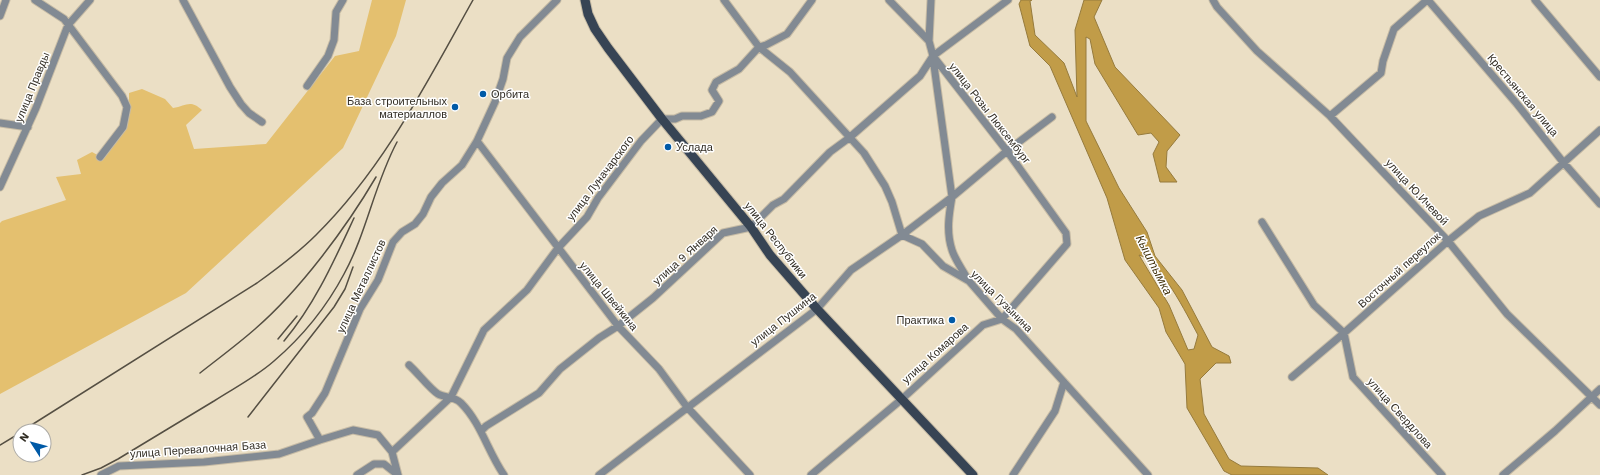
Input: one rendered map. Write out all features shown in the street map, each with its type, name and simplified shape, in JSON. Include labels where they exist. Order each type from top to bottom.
[{"type":"main road","name":"улица Республики","points":[[585,0],[588,14],[594,29],[662,119],[751,227],[770,255],[817,308],[973,475]]},
{"type":"street","points":[[0,16],[6,0]]},
{"type":"street","points":[[35,0],[64,19],[122,96],[128,107],[123,127],[100,157]]},
{"type":"street","name":"улица Правды","points":[[0,187],[28,127],[68,25],[90,0]]},
{"type":"street","points":[[183,0],[240,104],[249,113],[262,122]]},
{"type":"street","points":[[307,86],[328,56],[334,40],[336,12],[343,0]]},
{"type":"street","name":"улица Металлистов","points":[[320,440],[307,416],[312,413],[326,393],[360,309],[378,280],[394,242],[402,232],[415,224],[442,183],[462,165],[477,141],[495,102],[507,58],[520,37],[557,0]]},
{"type":"street","points":[[724,0],[758,47],[790,72],[864,153],[885,186],[892,202],[902,235]]},
{"type":"street","points":[[662,119],[675,119],[682,116],[701,116],[712,112],[719,102],[712,90],[716,82],[739,69],[758,47],[766,45],[788,34],[812,0]]},
{"type":"street","name":"улица Розы Люксембург","points":[[889,0],[929,41],[933,56],[1007,151],[1066,233],[1067,244],[1002,319]]},
{"type":"street","points":[[929,41],[931,0]]},
{"type":"street","points":[[751,227],[773,205],[784,199],[830,152],[849,138],[920,76],[933,56],[1008,0]]},
{"type":"street","name":"улица Ю.Ичевой","points":[[1213,0],[1217,7],[1257,51],[1330,116],[1448,240],[1507,314],[1600,405]]},
{"type":"street","points":[[1330,116],[1381,73],[1383,60],[1394,29],[1427,0]]},
{"type":"street","name":"Крестьянская улица","points":[[1427,0],[1517,104],[1563,162],[1600,204]]},
{"type":"street","points":[[1536,0],[1600,77]]},
{"type":"street","points":[[933,56],[952,197],[948,218],[948,237],[952,250],[969,281]]},
{"type":"street","name":"улица Пушкина","points":[[599,475],[817,308],[851,270],[902,235],[952,197],[1052,116]]},
{"type":"street","name":"улица Луначарского","points":[[392,452],[451,397],[484,330],[527,290],[558,248],[587,217],[598,198],[641,141],[662,119]]},
{"type":"street","points":[[0,123],[28,127]]},
{"type":"street","name":"Восточный переулок","points":[[1292,377],[1344,333],[1448,240],[1479,216],[1530,193],[1600,130]]},
{"type":"street","name":"улица Швейкина","points":[[477,141],[618,326],[659,368],[687,407],[750,475]]},
{"type":"street","points":[[1262,222],[1314,305],[1344,333]]},
{"type":"street","name":"улица 9 Января","points":[[481,431],[486,426],[539,392],[560,369],[653,298],[723,233],[751,227]]},
{"type":"street","name":"улица Гузынина","points":[[902,235],[922,244],[944,266],[969,281],[1002,319],[1016,329],[1148,475]]},
{"type":"street","name":"улица Комарова","points":[[812,475],[902,399],[983,325],[1002,319]]},
{"type":"street","name":"улица Свердлова","points":[[1344,333],[1353,377],[1442,475]]},
{"type":"street","points":[[409,365],[438,394],[451,397],[460,402],[481,431],[496,464],[504,475]]},
{"type":"street","points":[[1013,475],[1055,411],[1064,382]]},
{"type":"street","points":[[1503,475],[1555,432],[1600,389]]},
{"type":"street","name":"улица Перевалочная База","points":[[101,475],[119,466],[204,462],[279,454],[353,430],[378,435],[392,452]]},
{"type":"street","points":[[392,452],[398,475]]},
{"type":"street","points":[[357,475],[374,464],[384,464],[398,475]]},
{"type":"shaded area","points":[[372,0],[406,0],[396,36],[343,148],[186,293],[0,394],[0,223],[2,221],[66,200],[56,177],[81,174],[77,160],[92,152],[103,158],[129,118],[129,93],[142,89],[165,99],[173,108],[191,104],[202,110],[186,125],[194,149],[266,144],[335,56],[359,51]]},
{"type":"water","name":"Кыштымка","points":[[1021,0],[1032,0],[1030,1],[1035,35],[1064,63],[1077,97],[1075,30],[1084,0],[1102,0],[1094,17],[1115,67],[1180,135],[1167,151],[1166,167],[1177,182],[1160,182],[1153,154],[1159,142],[1151,133],[1138,135],[1095,64],[1090,39],[1086,37],[1086,121],[1119,188],[1147,232],[1155,256],[1182,290],[1212,347],[1229,356],[1231,363],[1216,363],[1200,379],[1204,414],[1229,459],[1241,466],[1318,468],[1328,475],[1232,475],[1224,471],[1187,408],[1185,364],[1166,332],[1159,308],[1125,260],[1107,198],[1050,66],[1030,46],[1019,4]],"holes":[[[1139,255],[1147,259],[1164,277],[1198,335],[1194,349],[1188,350],[1169,305]]]},
{"type":"railway","points":[[35,423],[257,283],[309,242],[363,182],[383,153],[421,93],[473,0]]},
{"type":"railway","points":[[82,475],[101,468],[118,459],[245,382],[267,367],[294,342],[322,309],[344,274],[359,242],[382,175],[397,142]]},
{"type":"railway","points":[[200,373],[255,329],[289,296],[321,258],[351,217],[376,177]]},
{"type":"railway","points":[[284,341],[295,327],[314,297],[354,218]]},
{"type":"railway","points":[[248,417],[334,307],[345,289],[353,267]]},
{"type":"railway","points":[[278,339],[297,316]]},
{"type":"railway","points":[[0,445],[12,438]]},
{"type":"place","name":"Орбита","points":[[483,94]]},
{"type":"place","name":"База cтроительных материаллов","points":[[455,107]]},
{"type":"place","name":"Услада","points":[[668,147]]},
{"type":"place","name":"Практика","points":[[952,320]]}]
